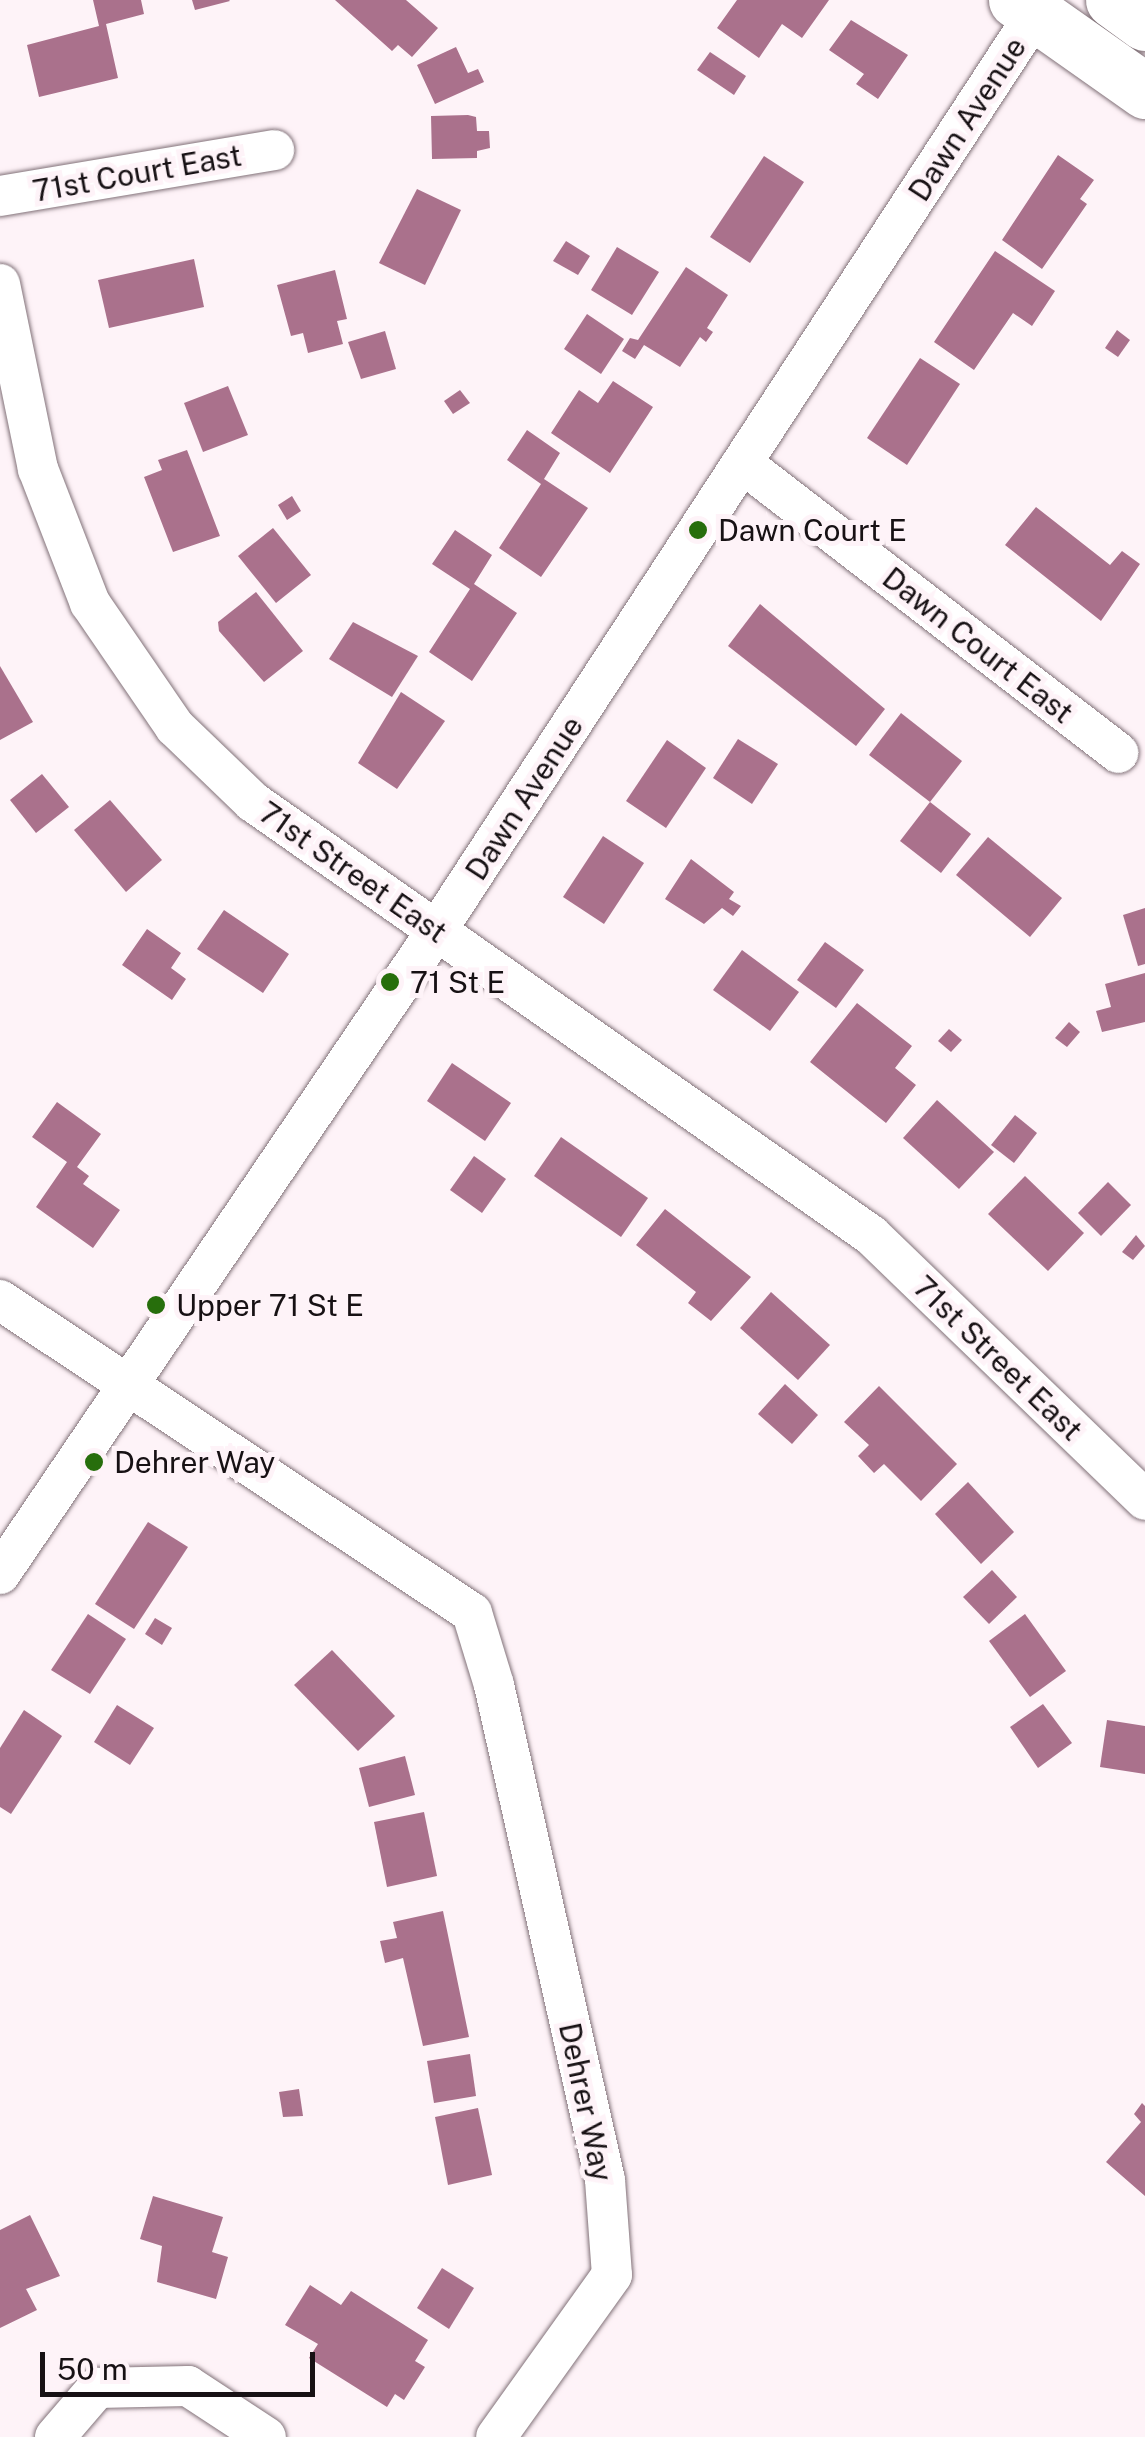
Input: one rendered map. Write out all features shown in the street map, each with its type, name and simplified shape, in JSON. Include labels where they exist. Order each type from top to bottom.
[{"type":"main road","points":[[1114,0],[1145,23]]},
{"type":"main road","points":[[1032,4],[1145,90]]},
{"type":"street","name":"Dawn Avenue","points":[[0,1574],[438,930],[742,463],[1032,4]]},
{"type":"street","name":"71st Court East","points":[[0,196],[274,150]]},
{"type":"street","name":"71st Street East","points":[[0,284],[38,469],[90,603],[174,726],[252,802],[871,1236],[1145,1500]]},
{"type":"street","name":"Dawn Court East","points":[[742,463],[1118,753]]},
{"type":"street","name":"Dehrer Way","points":[[0,1300],[472,1613],[494,1685],[605,2180],[612,2275],[496,2437]]},
{"type":"street","points":[[55,2437],[96,2388],[188,2386],[266,2437]]},
{"type":"building","points":[[93,0],[141,0],[144,14],[106,24],[118,78],[39,97],[27,45],[99,26]]},
{"type":"building","points":[[192,0],[229,0],[230,1],[195,10]]},
{"type":"building","points":[[335,0],[406,0],[438,28],[412,57],[398,45],[392,51]]},
{"type":"building","points":[[737,0],[829,0],[802,38],[782,24],[759,58],[717,28]]},
{"type":"building","points":[[851,20],[908,55],[878,99],[856,84],[864,74],[829,50]]},
{"type":"building","points":[[456,47],[468,73],[478,69],[484,82],[435,104],[417,65]]},
{"type":"building","points":[[710,52],[746,76],[734,95],[697,70]]},
{"type":"building","points":[[431,116],[476,117],[477,131],[489,131],[490,148],[477,151],[477,158],[432,159]]},
{"type":"building","points":[[1058,155],[1094,180],[1080,199],[1087,204],[1042,269],[1002,240]]},
{"type":"building","points":[[764,156],[804,182],[750,263],[710,237]]},
{"type":"building","points":[[417,189],[461,210],[425,285],[379,263]]},
{"type":"building","points":[[566,241],[590,256],[578,275],[553,261]]},
{"type":"building","points":[[617,247],[659,272],[632,315],[591,290]]},
{"type":"building","points":[[995,251],[1055,291],[1032,326],[1013,313],[974,370],[934,342]]},
{"type":"building","points":[[194,259],[204,307],[109,328],[98,280]]},
{"type":"building","points":[[686,267],[728,295],[707,328],[713,332],[706,342],[700,337],[680,367],[644,345],[635,359],[622,351],[630,338],[638,340]]},
{"type":"building","points":[[335,270],[347,319],[337,321],[343,344],[308,353],[303,333],[291,336],[277,285]]},
{"type":"building","points":[[587,314],[624,339],[601,374],[564,349]]},
{"type":"building","points":[[1117,330],[1130,340],[1118,357],[1105,348]]},
{"type":"building","points":[[385,331],[396,369],[361,379],[348,342]]},
{"type":"building","points":[[920,358],[960,384],[907,465],[867,438]]},
{"type":"building","points":[[613,381],[653,407],[610,473],[551,433],[579,390],[598,403]]},
{"type":"building","points":[[228,386],[248,435],[203,452],[184,403]]},
{"type":"building","points":[[460,390],[470,403],[453,414],[444,401]]},
{"type":"building","points":[[527,430],[560,453],[544,479],[588,508],[541,577],[499,548],[541,484],[507,460]]},
{"type":"building","points":[[187,450],[220,536],[173,552],[144,477],[162,470],[158,460]]},
{"type":"building","points":[[292,496],[301,511],[287,520],[278,505]]},
{"type":"building","points":[[1036,507],[1110,565],[1122,551],[1140,564],[1101,621],[1005,545]]},
{"type":"building","points":[[273,528],[311,575],[276,603],[238,556]]},
{"type":"building","points":[[455,530],[492,555],[474,584],[517,613],[472,681],[429,652],[470,589],[432,564]]},
{"type":"building","points":[[256,592],[303,651],[264,682],[219,631],[218,622]]},
{"type":"building","points":[[760,604],[885,709],[856,746],[728,646]]},
{"type":"building","points":[[353,622],[418,656],[392,697],[329,659]]},
{"type":"building","points":[[0,666],[33,722],[0,740]]},
{"type":"building","points":[[401,692],[445,721],[397,789],[358,763]]},
{"type":"building","points":[[901,713],[962,761],[930,802],[869,755]]},
{"type":"building","points":[[738,739],[778,764],[752,804],[713,778]]},
{"type":"building","points":[[667,740],[706,768],[666,828],[626,801]]},
{"type":"building","points":[[42,774],[69,807],[36,833],[10,800]]},
{"type":"building","points":[[110,800],[162,860],[126,892],[74,830]]},
{"type":"building","points":[[930,802],[971,834],[941,873],[900,841]]},
{"type":"building","points":[[603,836],[644,863],[604,924],[563,897]]},
{"type":"building","points":[[988,837],[1062,898],[1030,937],[956,875]]},
{"type":"building","points":[[691,859],[734,892],[729,899],[741,906],[733,916],[722,908],[704,924],[665,899]]},
{"type":"building","points":[[1145,908],[1145,964],[1138,966],[1123,915]]},
{"type":"building","points":[[224,910],[289,954],[263,993],[197,949]]},
{"type":"building","points":[[147,929],[181,953],[171,968],[186,979],[172,1000],[122,965]]},
{"type":"building","points":[[825,942],[864,970],[836,1008],[797,980]]},
{"type":"building","points":[[742,950],[799,992],[770,1031],[713,990]]},
{"type":"building","points":[[1145,973],[1145,1022],[1102,1032],[1096,1011],[1111,1007],[1105,984]]},
{"type":"building","points":[[857,1003],[912,1046],[895,1068],[916,1085],[886,1123],[810,1062]]},
{"type":"building","points":[[1069,1022],[1080,1032],[1067,1047],[1055,1038]]},
{"type":"building","points":[[949,1029],[962,1040],[951,1052],[938,1041]]},
{"type":"building","points":[[452,1063],[511,1103],[485,1141],[427,1101]]},
{"type":"building","points":[[937,1100],[994,1152],[959,1189],[903,1138]]},
{"type":"building","points":[[57,1102],[101,1134],[77,1167],[89,1176],[83,1184],[120,1210],[93,1248],[36,1207],[67,1162],[32,1137]]},
{"type":"building","points":[[1015,1115],[1037,1133],[1014,1163],[991,1145]]},
{"type":"building","points":[[561,1137],[648,1198],[621,1237],[534,1176]]},
{"type":"building","points":[[474,1156],[506,1179],[482,1213],[450,1190]]},
{"type":"building","points":[[1025,1176],[1084,1233],[1048,1271],[988,1214]]},
{"type":"building","points":[[1108,1182],[1131,1205],[1101,1236],[1078,1213]]},
{"type":"building","points":[[665,1209],[751,1277],[711,1321],[688,1303],[696,1292],[636,1245]]},
{"type":"building","points":[[1136,1235],[1145,1246],[1133,1260],[1122,1252]]},
{"type":"building","points":[[771,1292],[830,1345],[798,1380],[740,1328]]},
{"type":"building","points":[[785,1384],[818,1415],[792,1444],[758,1414]]},
{"type":"building","points":[[879,1386],[957,1464],[921,1501],[884,1464],[874,1473],[858,1456],[869,1445],[844,1422]]},
{"type":"building","points":[[968,1482],[1014,1532],[981,1564],[935,1514]]},
{"type":"building","points":[[148,1522],[188,1547],[134,1629],[95,1604]]},
{"type":"building","points":[[992,1570],[1017,1597],[989,1624],[963,1597]]},
{"type":"building","points":[[88,1614],[126,1639],[90,1694],[51,1670]]},
{"type":"building","points":[[1025,1614],[1066,1671],[1030,1697],[989,1641]]},
{"type":"building","points":[[155,1618],[172,1628],[162,1645],[145,1634]]},
{"type":"building","points":[[332,1650],[395,1716],[358,1751],[294,1685]]},
{"type":"building","points":[[1043,1704],[1072,1743],[1038,1768],[1010,1727]]},
{"type":"building","points":[[117,1705],[154,1728],[130,1765],[94,1742]]},
{"type":"building","points":[[24,1710],[62,1736],[11,1814],[0,1807],[0,1748]]},
{"type":"building","points":[[1107,1720],[1145,1726],[1145,1774],[1100,1767]]},
{"type":"building","points":[[405,1756],[415,1795],[369,1807],[359,1768]]},
{"type":"building","points":[[424,1812],[437,1876],[387,1887],[374,1822]]},
{"type":"building","points":[[443,1911],[469,2037],[423,2046],[403,1958],[385,1963],[380,1941],[397,1938],[393,1922]]},
{"type":"building","points":[[470,2054],[476,2096],[434,2103],[427,2061]]},
{"type":"building","points":[[299,2089],[303,2116],[283,2117],[279,2092]]},
{"type":"building","points":[[1142,2103],[1145,2196],[1106,2162],[1141,2122],[1134,2114]]},
{"type":"building","points":[[478,2108],[492,2175],[448,2185],[435,2117]]},
{"type":"building","points":[[153,2196],[223,2217],[212,2252],[228,2257],[216,2299],[157,2282],[162,2246],[140,2239]]},
{"type":"building","points":[[30,2215],[60,2276],[26,2289],[37,2310],[0,2328],[0,2230]]},
{"type":"building","points":[[442,2268],[474,2288],[449,2329],[417,2308]]},
{"type":"building","points":[[310,2285],[341,2305],[351,2291],[428,2340],[415,2361],[425,2367],[404,2400],[395,2394],[387,2407],[309,2358],[318,2344],[285,2325]]},
{"type":"place","name":"Dawn Court E","points":[[698,530]]},
{"type":"place","name":"71 St E","points":[[390,982]]},
{"type":"place","name":"Upper 71 St E","points":[[156,1305]]},
{"type":"place","name":"Dehrer Way","points":[[94,1462]]}]
